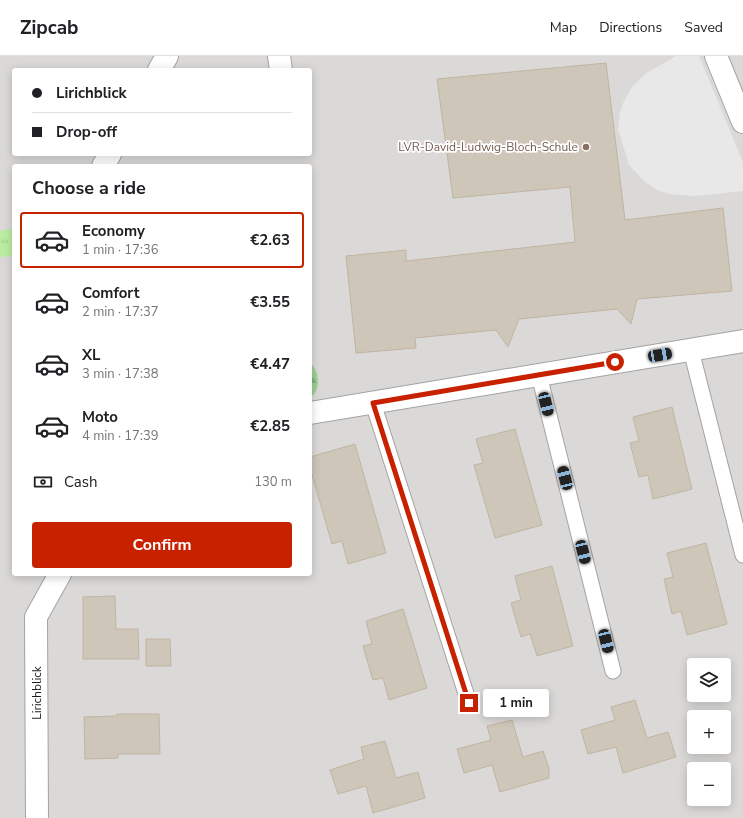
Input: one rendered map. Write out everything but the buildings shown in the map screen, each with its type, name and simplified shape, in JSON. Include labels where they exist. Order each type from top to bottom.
[{"type":"street","points":[[160,68],[167,56]]},
{"type":"street","points":[[279,56],[281,68]]},
{"type":"street","points":[[716,56],[743,122]]},
{"type":"street","points":[[312,413],[743,341]]},
{"type":"street","name":"Lirichblick","points":[[37,818],[36,617],[59,576]]},
{"type":"lane","points":[[691,350],[743,555]]},
{"type":"lane","points":[[539,375],[613,671]]},
{"type":"lane","points":[[373,403],[469,703]]},
{"type":"shaded area","points":[[0,56],[743,56],[743,818],[0,818]]},
{"type":"shaded area","points":[[676,56],[699,56],[743,162],[743,191],[695,196],[669,194],[657,190],[644,181],[629,165],[618,129],[620,112],[624,101],[632,87],[645,74]]},
{"type":"green space","points":[[12,229],[12,256],[0,257],[0,231]]},
{"type":"green space","points":[[312,365],[316,372],[318,381],[314,394],[312,396]]},
{"type":"place","name":"LVR-David-Ludwig-Bloch-Schule","points":[[586,147]]},
{"type":"route","points":[[469,703],[373,403],[615,362]]}]
